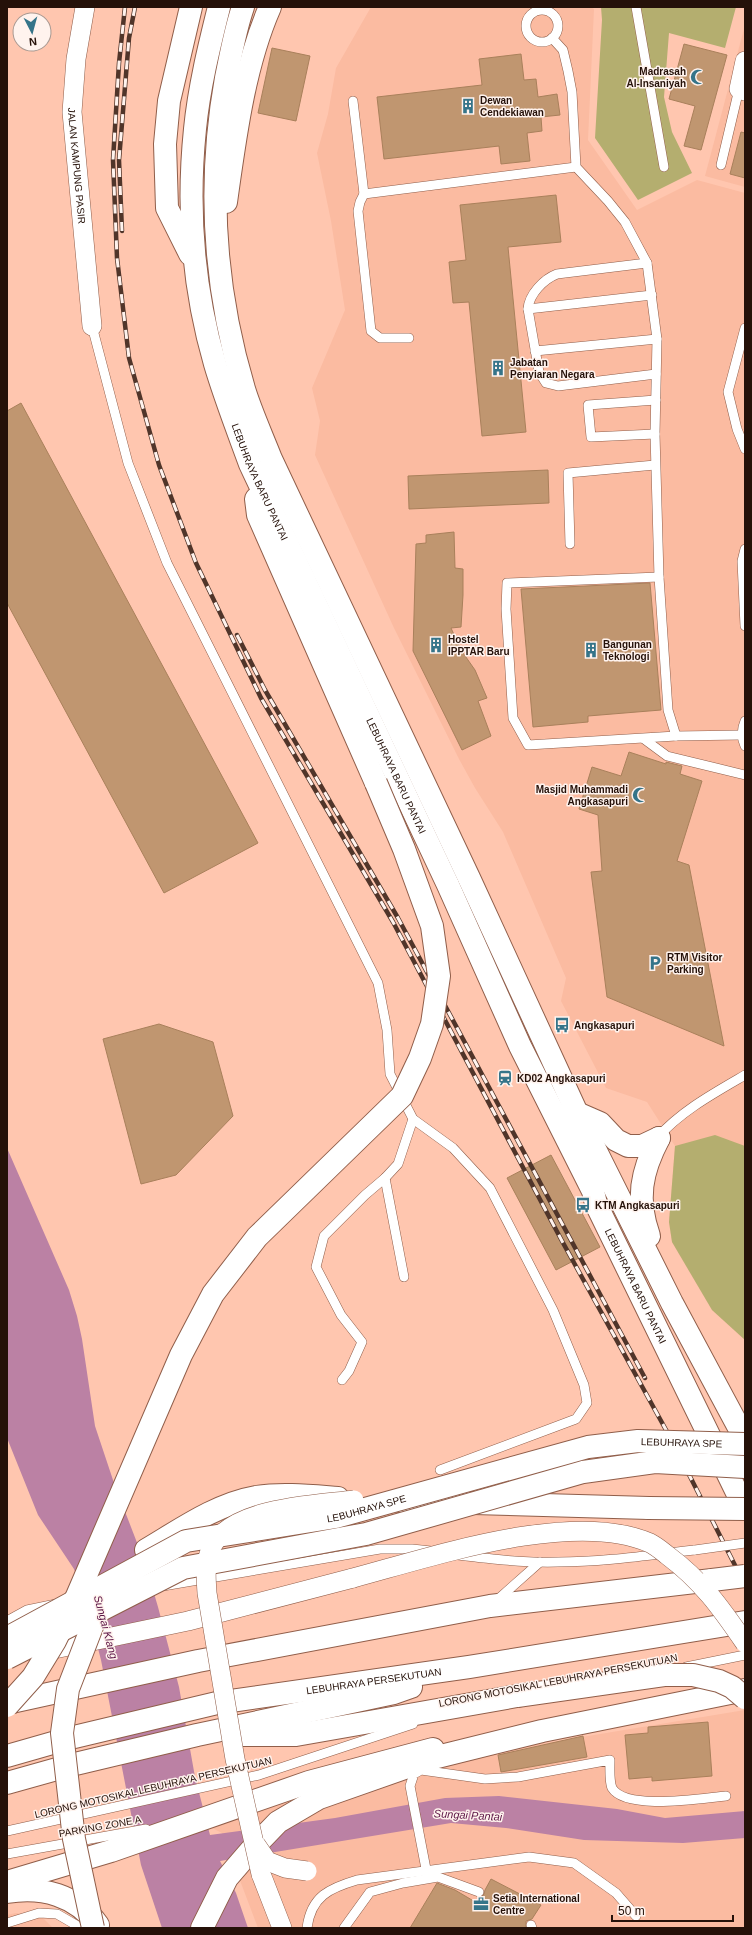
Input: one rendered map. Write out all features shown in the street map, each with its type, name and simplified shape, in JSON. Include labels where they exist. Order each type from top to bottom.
[{"type":"main road","points":[[190,7],[170,101],[165,144],[165,184],[167,208],[196,264]]},
{"type":"main road","name":"LEBUHRAYA BARU PANTAI","points":[[219,7],[206,60],[195,129],[192,190],[196,264],[205,325],[215,364],[250,464],[448,885],[520,1046],[593,1191],[596,1204],[745,1509]]},
{"type":"main road","points":[[218,264],[232,160],[249,70],[270,7]]},
{"type":"main road","name":"LEBUHRAYA BARU PANTAI","points":[[242,11],[223,95],[214,182],[218,264],[226,320],[244,390],[271,459],[469,878],[577,1113],[672,1304],[745,1439]]},
{"type":"main road","points":[[7,1704],[34,1677],[55,1641],[77,1596],[181,1355],[213,1294],[257,1237],[402,1096],[420,1058],[432,1024],[439,976],[432,926],[404,849],[258,515],[250,464]]},
{"type":"main road","points":[[577,1113],[600,1123],[616,1140],[628,1146],[642,1146],[659,1138]]},
{"type":"main road","points":[[659,1138],[649,1157],[641,1200],[647,1230],[672,1304]]},
{"type":"main road","name":"LEBUHRAYA SPE","points":[[7,1638],[186,1541],[336,1517],[588,1447],[638,1441],[745,1444]]},
{"type":"main road","name":"LEBUHRAYA SPE","points":[[7,1659],[183,1568],[366,1534],[583,1472],[655,1462],[745,1467]]},
{"type":"main road","points":[[93,1928],[74,1839],[62,1733],[68,1689],[94,1621],[111,1584],[146,1550],[190,1523],[223,1507],[255,1497],[299,1495],[354,1500],[649,1508],[745,1509]]},
{"type":"main road","points":[[7,1704],[41,1694],[198,1661],[490,1606],[745,1576]]},
{"type":"main road","name":"LEBUHRAYA PERSEKUTUAN","points":[[7,1756],[70,1738],[217,1703],[469,1667],[745,1622]]},
{"type":"main road","points":[[7,1783],[71,1765],[197,1735],[394,1692],[469,1667]]},
{"type":"main road","points":[[197,1735],[296,1735],[517,1696],[664,1675],[693,1675],[719,1681],[732,1687],[745,1698]]},
{"type":"main road","points":[[7,1882],[112,1851],[196,1821],[433,1758],[542,1731],[745,1690]]},
{"type":"main road","points":[[7,1790],[37,1774]]},
{"type":"main road","points":[[202,1928],[227,1878],[278,1822],[314,1790]]},
{"type":"main road","points":[[7,1892],[22,1889],[41,1890],[60,1896],[79,1906],[100,1928]]},
{"type":"street","name":"JALAN KAMPUNG PASIR","points":[[85,7],[76,59],[72,112],[92,326]]},
{"type":"street","points":[[742,90],[745,61]]},
{"type":"street","points":[[282,1928],[262,1874],[253,1841],[235,1759],[207,1593],[206,1574],[211,1549],[231,1526],[246,1518],[289,1508],[354,1500]]},
{"type":"street","points":[[7,1659],[188,1621],[491,1542],[558,1532],[593,1531],[620,1535],[651,1543],[686,1569],[715,1600],[745,1643]]},
{"type":"street","points":[[253,1841],[267,1861],[285,1868],[307,1871]]},
{"type":"lane","points":[[636,7],[664,167]]},
{"type":"lane","points":[[552,38],[563,50],[572,92],[576,167],[625,222],[647,263],[657,339],[655,434],[659,577],[668,710],[676,736]]},
{"type":"lane","points":[[721,165],[742,90]]},
{"type":"lane","points":[[353,101],[364,194],[360,202],[358,212],[371,331],[380,338],[408,338]]},
{"type":"lane","points":[[364,194],[576,167]]},
{"type":"lane","points":[[647,263],[557,274],[550,277],[532,295],[528,302],[528,308],[540,372],[546,383],[558,386],[656,374]]},
{"type":"lane","points":[[528,308],[652,295]]},
{"type":"lane","points":[[92,326],[128,463],[167,563],[378,983],[388,1030],[390,1074],[413,1119],[453,1148],[490,1188],[553,1310],[584,1385],[587,1403],[576,1419],[440,1470]]},
{"type":"lane","points":[[745,328],[742,352],[728,392],[741,430],[745,449]]},
{"type":"lane","points":[[535,351],[657,339]]},
{"type":"lane","points":[[655,434],[591,437],[588,405],[656,400]]},
{"type":"lane","points":[[570,544],[568,473],[656,465]]},
{"type":"lane","points":[[745,549],[742,561],[745,626]]},
{"type":"lane","points":[[659,577],[507,583],[506,609],[513,718],[528,745],[644,740],[676,736],[742,735]]},
{"type":"lane","points":[[745,721],[742,735],[745,746]]},
{"type":"lane","points":[[644,740],[667,756],[745,775]]},
{"type":"lane","points":[[659,1138],[656,1140],[680,1117],[708,1097],[745,1075]]},
{"type":"lane","points":[[342,1380],[350,1371],[362,1342],[342,1315],[316,1267],[324,1236],[365,1195],[386,1178],[398,1164],[413,1119]]},
{"type":"lane","points":[[386,1178],[404,1277]]},
{"type":"lane","points":[[7,1622],[16,1615],[40,1606],[180,1584],[380,1549],[412,1549],[500,1561],[540,1562],[614,1559],[745,1543]]},
{"type":"lane","points":[[490,1606],[540,1562]]},
{"type":"lane","name":"LORONG MOTOSIKAL LEBUHRAYA PERSEKUTUAN","points":[[7,1831],[260,1775],[445,1713],[745,1655]]},
{"type":"lane","points":[[426,1869],[410,1786],[414,1774],[421,1770],[485,1779],[518,1777],[610,1760],[612,1787],[619,1795],[630,1799],[653,1802],[726,1796]]},
{"type":"lane","name":"PARKING ZONE A","points":[[7,1854],[80,1840],[196,1821]]},
{"type":"lane","points":[[307,1928],[312,1908],[321,1896],[335,1886],[357,1880],[426,1869],[529,1857],[574,1863],[616,1893],[636,1916]]},
{"type":"lane","points":[[344,1928],[370,1892],[403,1883],[438,1877],[479,1892]]},
{"type":"lane","points":[[7,1923],[39,1913],[57,1914],[76,1925],[77,1928]]},
{"type":"shaded area","name":"Angkasapuri","points":[[371,7],[591,7],[594,9],[588,140],[637,210],[697,180],[745,193],[745,1340],[712,1310],[672,1242],[669,1222],[675,1146],[647,1102],[606,1088],[561,1001],[566,978],[503,832],[475,788],[459,759],[394,628],[315,455],[320,421],[312,388],[345,310],[331,221],[317,153],[328,114],[336,68]]},
{"type":"shaded area","points":[[601,7],[736,7],[725,48],[669,33],[664,97],[672,132],[692,173],[638,200],[595,138],[602,20]]},
{"type":"shaded area","points":[[745,25],[745,187],[705,176]]},
{"type":"shaded area","points":[[715,1135],[745,1146],[745,1340],[712,1310],[672,1242],[669,1222],[675,1146]]},
{"type":"shaded area","points":[[745,1710],[745,1928],[258,1928],[222,1833],[200,1822],[309,1782]]},
{"type":"shaded area","points":[[16,1913],[42,1917],[53,1928],[7,1928],[7,1915]]},
{"type":"water","points":[[7,1148],[69,1290],[77,1316],[82,1339],[95,1426],[114,1483],[146,1566],[158,1607],[179,1687],[195,1777],[210,1835],[335,1818],[445,1798],[499,1796],[617,1809],[665,1818],[745,1811],[745,1838],[683,1843],[584,1840],[506,1828],[451,1823],[220,1861],[236,1893],[248,1928],[162,1928],[141,1865],[101,1660],[87,1606],[74,1569],[38,1515],[7,1438]]},
{"type":"building","name":"Madrasah Al-Insaniyah","points":[[684,44],[727,55],[701,150],[684,146],[695,106],[669,99]]},
{"type":"building","points":[[272,48],[310,56],[296,121],[258,113]]},
{"type":"building","name":"Dewan Cendekiawan","points":[[521,54],[524,80],[536,79],[538,97],[557,94],[560,115],[541,117],[542,131],[527,133],[530,161],[501,164],[499,146],[384,159],[377,97],[482,85],[479,59]]},
{"type":"building","points":[[741,132],[745,133],[745,178],[730,174]]},
{"type":"building","name":"Jabatan Penyiaran Negara","points":[[556,195],[561,242],[508,247],[526,432],[482,436],[469,302],[453,303],[449,262],[466,260],[460,205]]},
{"type":"building","points":[[21,403],[258,843],[164,893],[7,603],[7,411]]},
{"type":"building","points":[[548,470],[549,503],[409,509],[408,476]]},
{"type":"building","name":"Hostel IPPTAR Baru","points":[[454,532],[455,568],[463,569],[463,595],[461,627],[451,628],[461,650],[475,670],[487,698],[478,701],[491,736],[462,750],[413,651],[416,544],[426,543],[426,535]]},
{"type":"building","name":"Bangunan Teknologi","points":[[650,583],[661,710],[588,716],[588,722],[533,727],[521,589]]},
{"type":"building","name":"RTM Visitor Parking","points":[[629,752],[666,764],[666,762],[682,766],[680,774],[702,781],[677,861],[689,865],[724,1046],[607,997],[591,872],[602,871],[598,815],[579,809],[592,767],[621,776]]},
{"type":"building","points":[[159,1024],[213,1042],[233,1116],[176,1175],[141,1184],[103,1039]]},
{"type":"building","points":[[551,1155],[600,1247],[556,1270],[507,1178]]},
{"type":"building","points":[[708,1722],[712,1776],[652,1781],[652,1777],[629,1779],[625,1735],[648,1733],[648,1727]]},
{"type":"building","points":[[583,1736],[587,1757],[501,1772],[498,1755]]},
{"type":"building","name":"Setia International Centre","points":[[491,1879],[541,1905],[532,1919],[526,1921],[526,1928],[410,1928],[437,1883],[455,1890],[477,1903],[484,1894]]},
{"type":"railway","points":[[125,7],[119,63],[113,160],[117,258],[129,358],[159,465],[196,563],[261,698],[393,922],[562,1241],[671,1439],[745,1585]]},
{"type":"railway","points":[[122,231],[119,160],[129,38],[135,7]]},
{"type":"railway","points":[[237,635],[265,690],[398,918],[645,1378]]},
{"type":"place","name":"Madrasah Al-Insaniyah","points":[[698,77]]},
{"type":"place","name":"Dewan Cendekiawan","points":[[468,106]]},
{"type":"place","name":"Jabatan Penyiaran Negara","points":[[498,368]]},
{"type":"place","name":"Hostel IPPTAR Baru","points":[[436,645]]},
{"type":"place","name":"Bangunan Teknologi","points":[[591,650]]},
{"type":"place","name":"Masjid Muhammadi Angkasapuri","points":[[640,795]]},
{"type":"place","name":"RTM Visitor Parking","points":[[655,963]]},
{"type":"place","name":"Angkasapuri","points":[[562,1025]]},
{"type":"place","name":"KD02 Angkasapuri","points":[[505,1078]]},
{"type":"place","name":"KTM Angkasapuri","points":[[583,1205]]},
{"type":"place","name":"Setia International Centre","points":[[481,1904]]},
{"type":"water label","name":"Sungai Klang","points":[[106,1627]]},
{"type":"water label","name":"Sungai Pantai","points":[[468,1815]]}]
